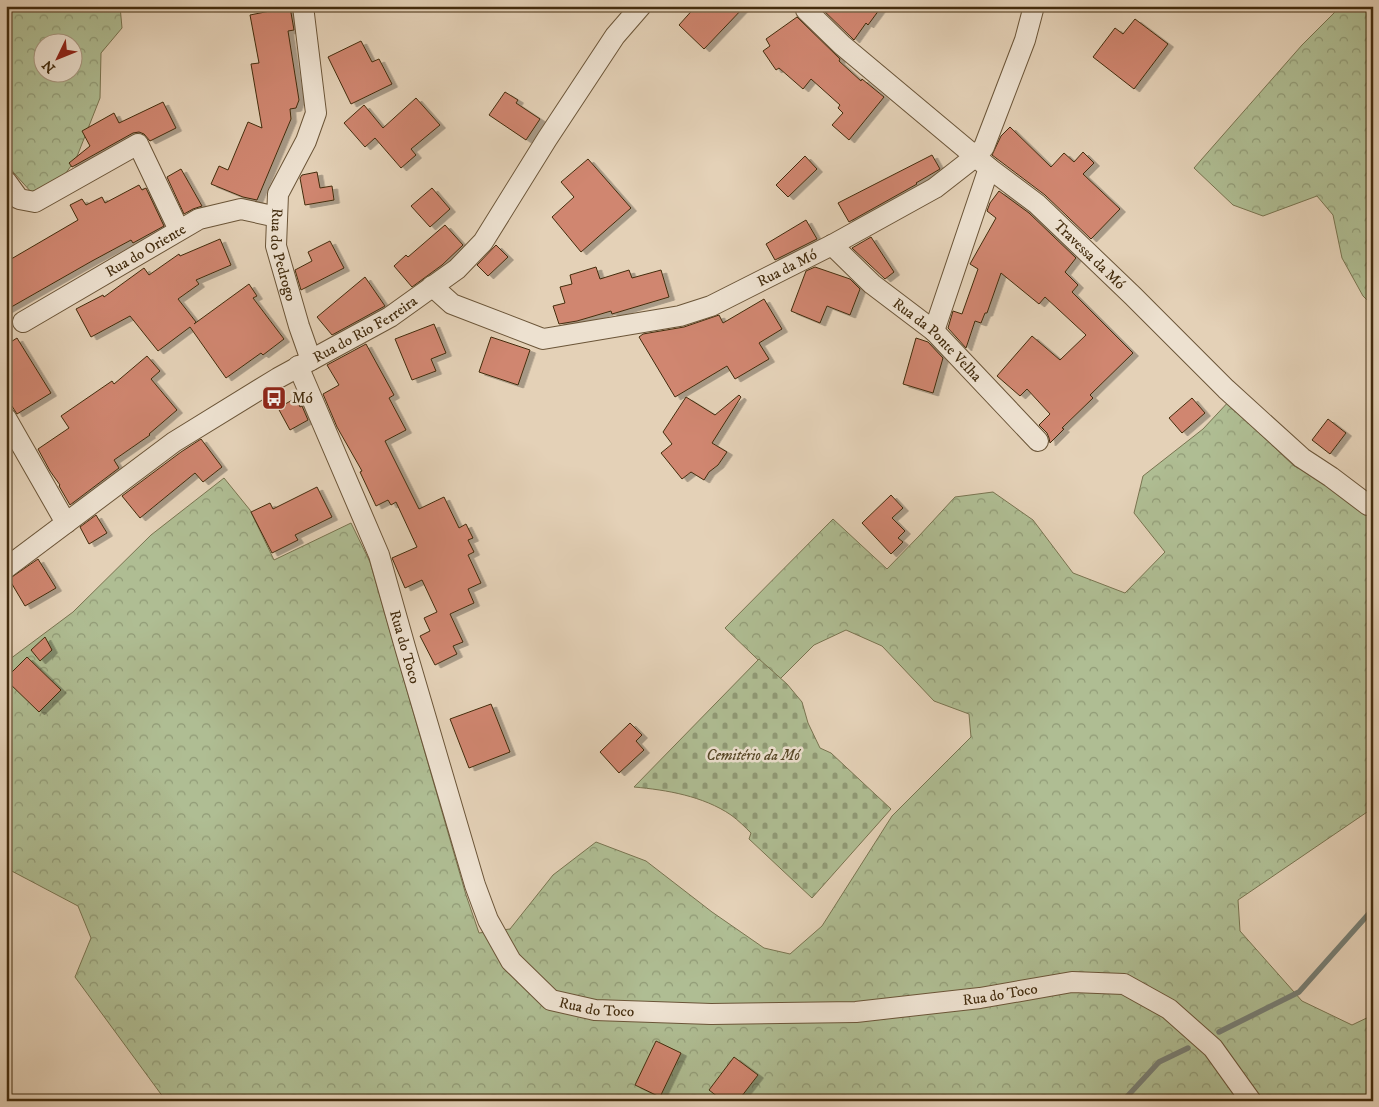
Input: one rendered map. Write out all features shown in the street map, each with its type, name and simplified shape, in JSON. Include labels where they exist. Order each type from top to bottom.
[{"type":"street","name":"Rua do Pedrogo","points":[[303,6],[316,113],[306,140],[278,194],[276,246],[299,326],[305,363]]},
{"type":"street","name":"Rua do Rio Ferreira","points":[[6,568],[174,442],[305,363],[390,316],[457,269],[483,242],[547,139],[615,36],[642,6]]},
{"type":"street","name":"Rua da Mó","points":[[432,286],[452,304],[543,339],[680,316],[711,306],[832,245],[983,162],[984,147],[1025,40],[1034,6]]},
{"type":"street","name":"Travessa da Mó","points":[[806,10],[842,45],[983,162],[1037,204],[1134,296],[1226,389],[1302,458],[1368,505]]},
{"type":"street","points":[[6,181],[19,199],[35,202],[138,144],[179,230]]},
{"type":"street","points":[[934,331],[983,162]]},
{"type":"street","name":"Rua do Oriente","points":[[23,322],[199,219],[241,209],[278,218]]},
{"type":"street","name":"Rua da Ponte Velha","points":[[832,245],[872,284],[934,331],[1038,441]]},
{"type":"street","name":"Rua do Toco","points":[[305,363],[338,462],[379,555],[470,867],[486,914],[511,961],[551,1000],[595,1010],[711,1014],[856,1012],[980,998],[1072,982],[1124,984],[1169,1009],[1213,1048],[1251,1101]]},
{"type":"street","points":[[6,418],[66,523]]},
{"type":"street","points":[[6,443],[30,458]]},
{"type":"green space","points":[[6,6],[120,6],[122,28],[101,53],[100,98],[76,159],[55,188],[32,193],[6,163]]},
{"type":"green space","points":[[1341,6],[1373,6],[1373,306],[1363,296],[1342,258],[1333,215],[1317,196],[1263,216],[1233,205],[1194,168],[1302,45]]},
{"type":"green space","points":[[1232,398],[1256,430],[1294,466],[1333,482],[1373,512],[1373,808],[1238,900],[1240,931],[1302,1001],[1352,1025],[1373,1015],[1373,1101],[166,1101],[75,977],[91,938],[78,906],[6,868],[6,662],[73,612],[151,535],[224,478],[250,510],[274,560],[351,523],[370,562],[466,895],[479,933],[510,929],[553,875],[596,842],[646,861],[712,912],[764,948],[790,954],[822,926],[892,816],[971,737],[969,714],[934,701],[882,646],[846,630],[814,645],[779,680],[725,628],[833,519],[887,569],[955,497],[993,492],[1033,520],[1073,573],[1125,593],[1165,552],[1134,513],[1143,476],[1203,429]]},
{"type":"green space","name":"Cemitério da Mó","points":[[759,659],[787,684],[802,702],[808,723],[820,748],[831,753],[891,809],[812,898],[749,839],[751,833],[739,821],[720,808],[684,795],[634,787]]},
{"type":"building","points":[[696,6],[745,6],[704,49],[679,25]]},
{"type":"building","points":[[819,6],[882,6],[868,25],[866,23],[854,40]]},
{"type":"building","points":[[290,7],[294,30],[288,31],[299,100],[296,108],[290,109],[291,119],[257,200],[243,197],[211,184],[219,166],[228,170],[248,122],[262,128],[251,64],[259,63],[250,15]]},
{"type":"building","points":[[797,17],[840,59],[839,61],[861,81],[862,79],[884,97],[849,140],[832,125],[843,113],[838,108],[840,105],[811,79],[803,89],[779,68],[776,70],[763,51],[770,46],[766,39]]},
{"type":"building","points":[[1135,19],[1168,44],[1134,89],[1093,57],[1115,28],[1123,34]]},
{"type":"building","points":[[361,41],[372,62],[379,59],[392,84],[351,104],[328,57]]},
{"type":"building","points":[[505,92],[518,100],[516,103],[540,119],[526,140],[489,115]]},
{"type":"building","points":[[416,98],[440,125],[411,149],[416,155],[401,168],[375,138],[365,147],[344,123],[364,105],[383,128]]},
{"type":"building","points":[[163,102],[176,128],[150,141],[144,134],[139,132],[133,133],[72,167],[69,163],[90,146],[82,131],[114,113],[119,123]]},
{"type":"building","points":[[1010,127],[1051,167],[1064,153],[1074,162],[1083,152],[1094,163],[1083,174],[1120,209],[1091,239],[1045,195],[992,155],[1001,136]]},
{"type":"building","points":[[932,155],[940,169],[849,222],[838,203]]},
{"type":"building","points":[[805,156],[817,169],[788,197],[776,185]]},
{"type":"building","points":[[588,159],[631,208],[581,252],[552,217],[574,197],[561,182]]},
{"type":"building","points":[[181,169],[202,206],[184,214],[167,177]]},
{"type":"building","points":[[317,172],[320,188],[332,186],[334,200],[305,205],[300,178],[302,175]]},
{"type":"building","points":[[139,185],[142,190],[146,188],[164,226],[133,243],[131,240],[6,310],[6,262],[78,220],[70,205],[82,199],[86,205],[102,197],[105,203]]},
{"type":"building","points":[[432,188],[450,209],[430,227],[411,206]]},
{"type":"building","points":[[999,191],[1029,213],[1076,258],[1065,272],[1078,285],[1072,292],[1133,353],[1090,395],[1093,398],[1062,428],[1064,429],[1050,443],[1047,433],[1039,425],[1050,414],[1027,389],[1020,396],[997,376],[1032,336],[1060,360],[1086,335],[1045,297],[1039,304],[1001,273],[987,313],[985,313],[981,323],[975,321],[966,348],[948,328],[953,311],[962,314],[978,269],[970,264],[996,218],[987,211],[990,203]]},
{"type":"building","points":[[806,220],[817,239],[775,260],[766,244]]},
{"type":"building","points":[[445,225],[463,245],[442,265],[412,287],[394,266],[406,255],[408,257]]},
{"type":"building","points":[[871,237],[894,272],[885,279],[852,248]]},
{"type":"building","points":[[220,239],[231,265],[196,280],[199,284],[178,299],[196,322],[194,324],[249,284],[257,296],[253,298],[284,339],[263,355],[261,353],[226,378],[190,327],[158,351],[130,316],[91,337],[76,309],[103,295],[104,297],[144,268],[149,275],[179,254],[180,256]]},
{"type":"building","points":[[330,241],[344,268],[301,290],[295,270],[312,261],[308,252]]},
{"type":"building","points":[[496,245],[508,257],[488,276],[477,265]]},
{"type":"building","points":[[596,267],[600,279],[629,270],[632,278],[661,270],[669,297],[612,314],[611,311],[559,324],[553,306],[565,303],[560,287],[572,284],[570,275]]},
{"type":"building","points":[[815,267],[850,279],[860,289],[850,315],[827,306],[820,323],[791,311],[806,271]]},
{"type":"building","points":[[365,277],[385,306],[332,335],[317,317]]},
{"type":"building","points":[[764,299],[782,329],[759,343],[769,359],[735,379],[727,366],[675,397],[639,337],[643,334],[684,327],[719,315],[723,323]]},
{"type":"building","points":[[434,324],[446,353],[431,359],[436,371],[412,380],[395,339]]},
{"type":"building","points":[[491,337],[530,350],[518,385],[479,372]]},
{"type":"building","points":[[17,338],[51,393],[17,414],[6,397],[6,345]]},
{"type":"building","points":[[916,338],[928,342],[943,358],[933,393],[903,384]]},
{"type":"building","points":[[366,344],[394,395],[389,398],[406,430],[385,441],[419,509],[444,497],[459,528],[466,524],[473,538],[468,540],[474,552],[468,555],[481,583],[468,589],[474,603],[450,614],[463,642],[453,646],[457,654],[435,665],[420,636],[430,631],[424,618],[437,612],[422,580],[405,588],[392,558],[417,547],[396,502],[391,505],[388,500],[376,506],[360,472],[362,471],[337,427],[323,394],[339,385],[327,365]]},
{"type":"building","points":[[147,356],[160,371],[151,379],[177,410],[150,435],[114,460],[119,468],[70,505],[38,449],[69,428],[61,416],[112,381],[114,384]]},
{"type":"building","points":[[739,395],[741,397],[712,443],[727,452],[704,480],[691,472],[682,479],[661,453],[672,444],[663,432],[686,397],[715,415]]},
{"type":"building","points":[[296,398],[308,420],[290,430],[278,408]]},
{"type":"building","points":[[1192,398],[1205,413],[1182,433],[1169,418]]},
{"type":"building","points":[[1328,419],[1346,433],[1330,454],[1312,440]]},
{"type":"building","points":[[201,439],[222,467],[203,482],[195,473],[140,518],[122,496]]},
{"type":"building","points":[[317,487],[332,517],[295,535],[298,540],[272,553],[251,512],[270,503],[273,509]]},
{"type":"building","points":[[891,495],[903,508],[892,518],[905,531],[898,538],[903,542],[891,554],[862,523]]},
{"type":"building","points":[[96,515],[107,533],[89,544],[80,527]]},
{"type":"building","points":[[38,559],[56,588],[25,606],[9,579]]},
{"type":"building","points":[[45,637],[52,650],[40,661],[31,650]]},
{"type":"building","points":[[27,657],[61,690],[39,712],[6,680]]},
{"type":"building","points":[[491,704],[510,752],[469,768],[450,719]]},
{"type":"building","points":[[630,723],[642,735],[636,741],[644,750],[619,773],[600,752]]},
{"type":"building","points":[[656,1041],[681,1053],[660,1097],[635,1085]]},
{"type":"building","points":[[734,1057],[758,1075],[738,1101],[723,1101],[709,1090]]},
{"type":"waterway","points":[[1219,1032],[1299,992],[1373,909]]},
{"type":"waterway","points":[[1123,1101],[1159,1062],[1188,1048]]},
{"type":"place","name":"Mó","points":[[274,398]]}]
